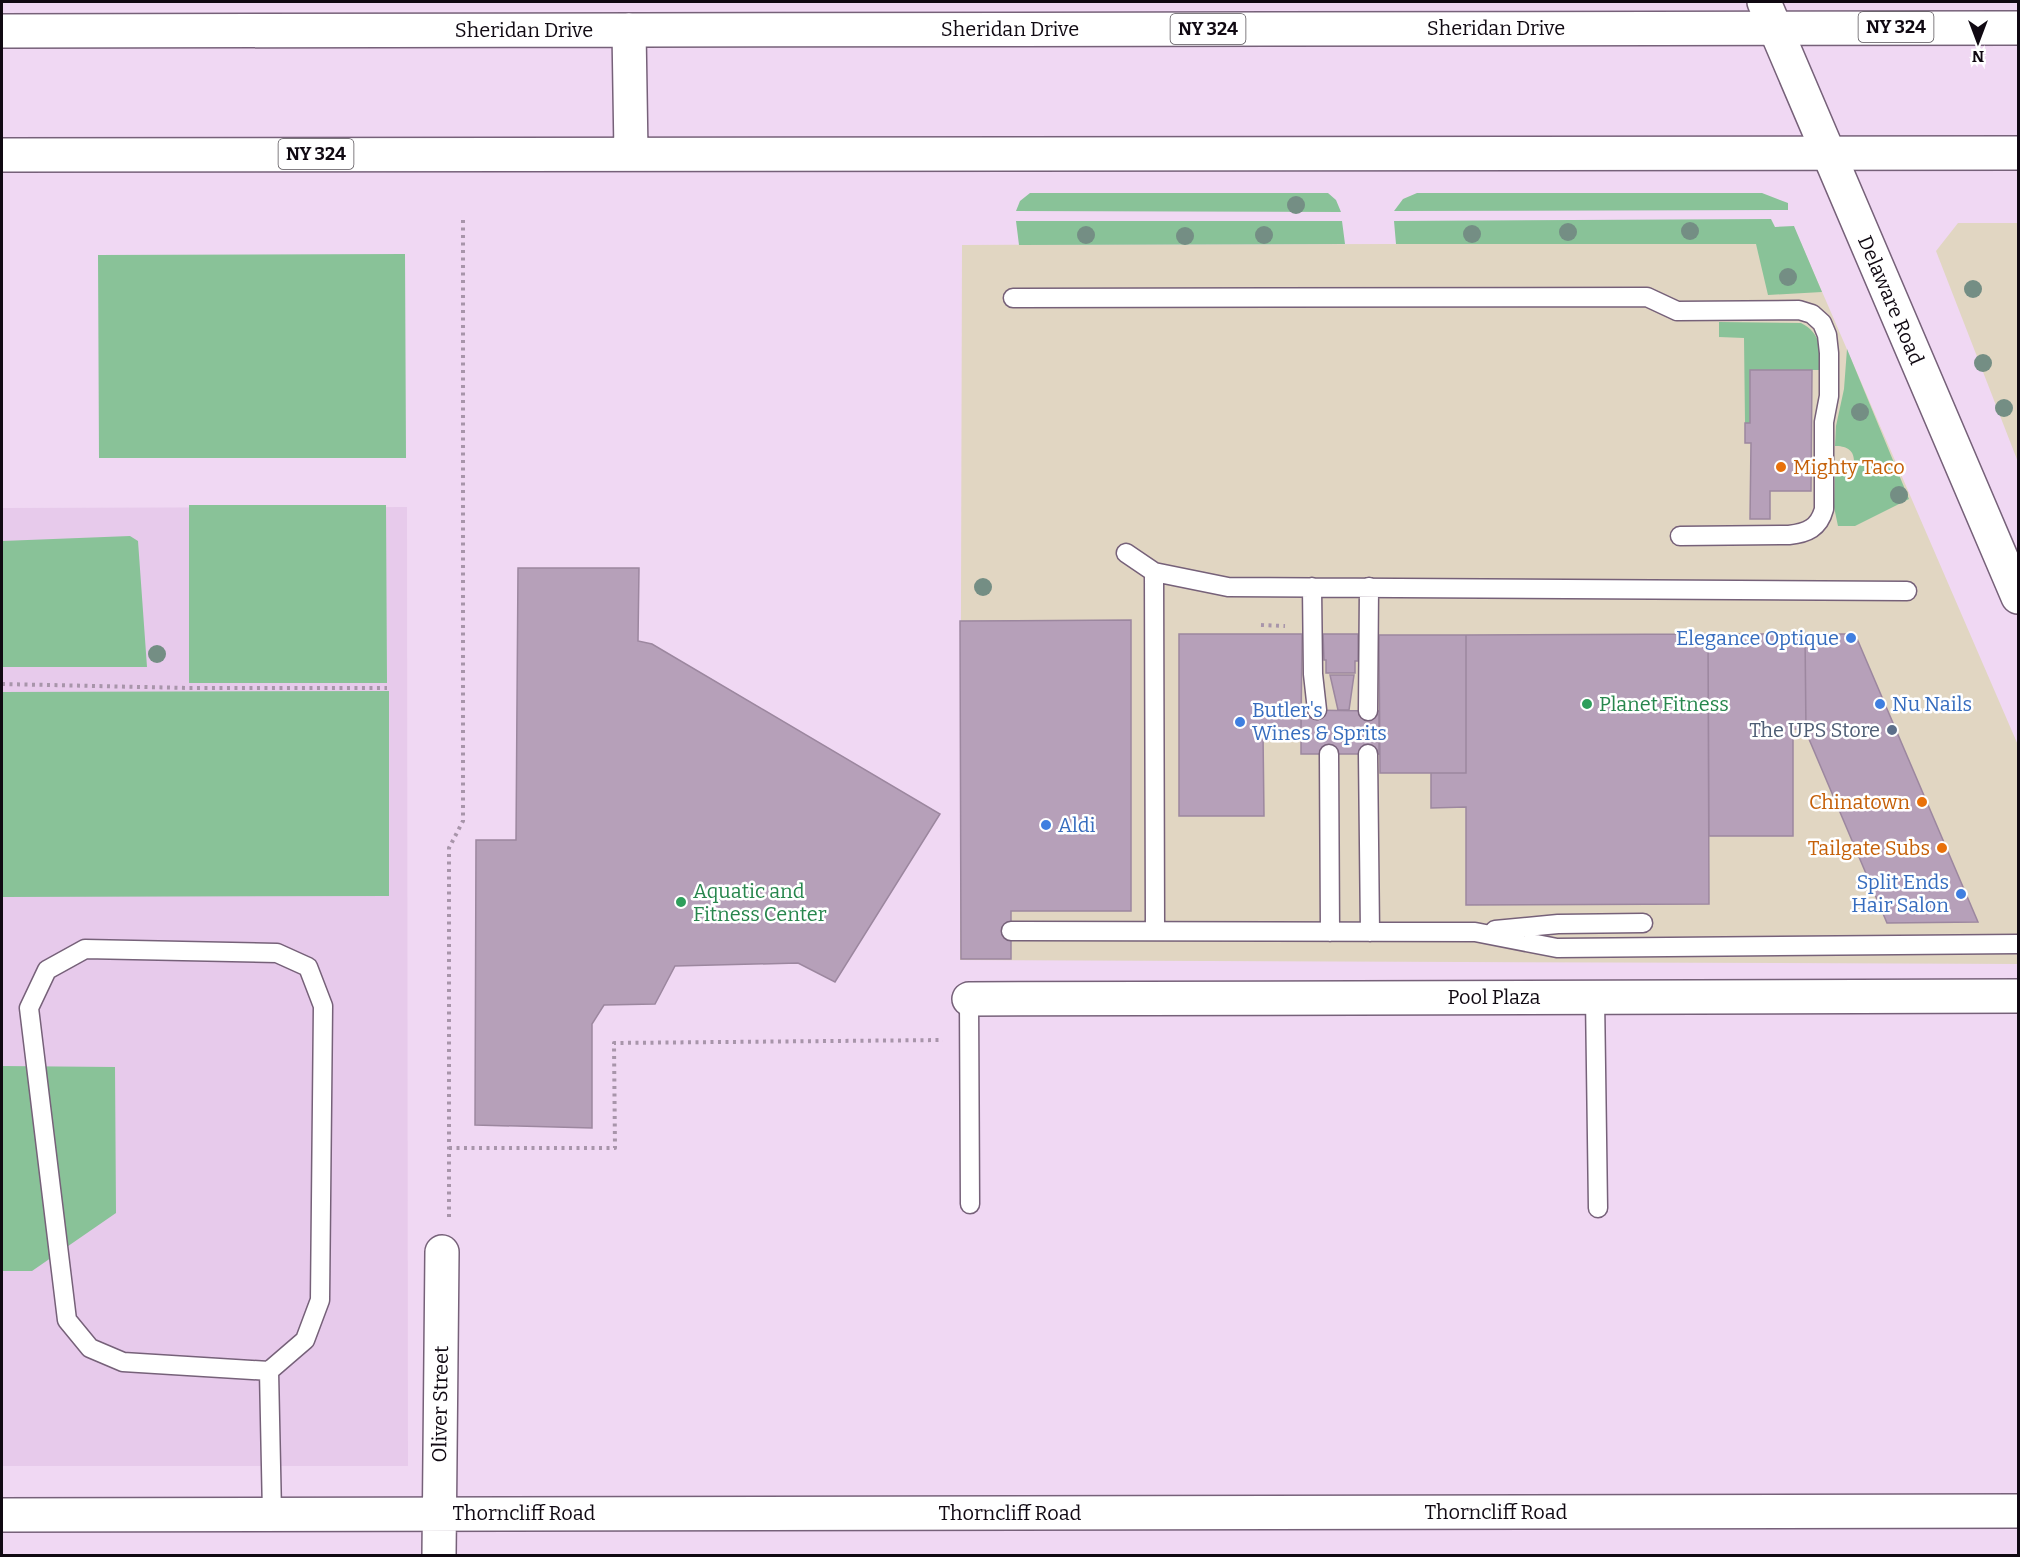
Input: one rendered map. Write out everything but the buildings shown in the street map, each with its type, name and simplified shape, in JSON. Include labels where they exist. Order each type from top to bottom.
[{"type":"main road","name":"Sheridan Drive","points":[[2,31],[629,30],[1769,14],[2019,28]]},
{"type":"main road","name":"Delaware Road","points":[[1769,14],[2019,597]]},
{"type":"main road","points":[[629,30],[631,153]]},
{"type":"main road","name":"NY 324","points":[[2,155],[2019,153]]},
{"type":"main road","name":"Pool Plaza","points":[[969,999],[2019,996]]},
{"type":"main road","name":"Oliver Street","points":[[439,1556],[442,1252]]},
{"type":"main road","name":"Thorncliff Road","points":[[2,1515],[2019,1511]]},
{"type":"lane","points":[[1012,298],[1647,297],[1677,311],[1799,310],[1812,315],[1822,323],[1827,336],[1829,353],[1829,396],[1824,422],[1824,509],[1821,519],[1814,528],[1803,533],[1789,535],[1680,536]]},
{"type":"lane","points":[[1126,553],[1154,572],[1228,587],[1907,591]]},
{"type":"lane","points":[[1154,572],[1155,930]]},
{"type":"lane","points":[[1312,588],[1313,674],[1323,710]]},
{"type":"lane","points":[[1362,711],[1369,674],[1368,588]]},
{"type":"lane","points":[[1323,754],[1325,931]]},
{"type":"lane","points":[[1362,754],[1364,932]]},
{"type":"lane","points":[[1011,931],[1475,932],[1558,924],[1643,923]]},
{"type":"lane","points":[[1475,932],[1557,948],[2019,944]]},
{"type":"lane","points":[[85,949],[277,952],[308,967],[323,1006],[320,1300],[305,1340],[269,1371],[123,1362],[90,1348],[67,1320],[29,1008],[48,970],[85,949]]},
{"type":"lane","points":[[1595,997],[1598,1208]]},
{"type":"lane","points":[[969,999],[970,1204]]},
{"type":"lane","points":[[269,1371],[272,1514]]},
{"type":"path","points":[[442,1252],[449,1240],[449,848],[463,821],[463,218]]},
{"type":"path","points":[[2,684],[189,688],[387,688]]},
{"type":"path","points":[[449,1148],[615,1148],[614,1043],[944,1040]]},
{"type":"shaded area","points":[[1958,223],[2018,223],[2018,462],[1936,251]]},
{"type":"shaded area","points":[[1801,243],[2018,745],[2018,964],[960,960],[962,245]]},
{"type":"shaded area","points":[[407,507],[408,1466],[2,1466],[2,508]]},
{"type":"green space","points":[[1030,193],[1328,193],[1336,200],[1341,212],[1016,211],[1020,201]]},
{"type":"green space","points":[[1417,193],[1762,193],[1788,203],[1788,210],[1394,211],[1403,199]]},
{"type":"green space","points":[[1771,219],[1775,227],[1794,226],[1822,292],[1768,295],[1756,244],[1396,244],[1394,221]]},
{"type":"green space","points":[[1016,221],[1342,221],[1345,244],[1019,245]]},
{"type":"green space","points":[[405,254],[406,458],[99,458],[98,255]]},
{"type":"green space","points":[[1719,322],[1801,323],[1813,332],[1819,343],[1822,370],[1751,370],[1750,423],[1745,423],[1744,338],[1719,337]]},
{"type":"green space","points":[[1847,349],[1909,499],[1855,526],[1838,526],[1834,507],[1835,473],[1846,470],[1854,461],[1848,449],[1835,446],[1836,426],[1844,389]]},
{"type":"green space","points":[[189,505],[386,505],[387,683],[189,683]]},
{"type":"green space","points":[[130,536],[138,541],[147,667],[2,667],[2,541]]},
{"type":"green space","points":[[389,691],[389,896],[2,897],[2,692]]},
{"type":"green space","points":[[2,1066],[115,1067],[116,1213],[32,1271],[2,1271]]},
{"type":"place","name":"Mighty Taco","points":[[1781,467]]},
{"type":"place","name":"Elegance Optique","points":[[1851,638]]},
{"type":"place","name":"Planet Fitness","points":[[1587,704]]},
{"type":"place","name":"Nu Nails","points":[[1880,704]]},
{"type":"place","name":"Butler's Wines & Sprits","points":[[1240,722]]},
{"type":"place","name":"The UPS Store","points":[[1892,730]]},
{"type":"place","name":"Chinatown","points":[[1922,802]]},
{"type":"place","name":"Aldi","points":[[1046,825]]},
{"type":"place","name":"Tailgate Subs","points":[[1942,848]]},
{"type":"place","name":"Split Ends Hair Salon","points":[[1961,894]]},
{"type":"place","name":"Aquatic and Fitness Center","points":[[681,902]]}]
